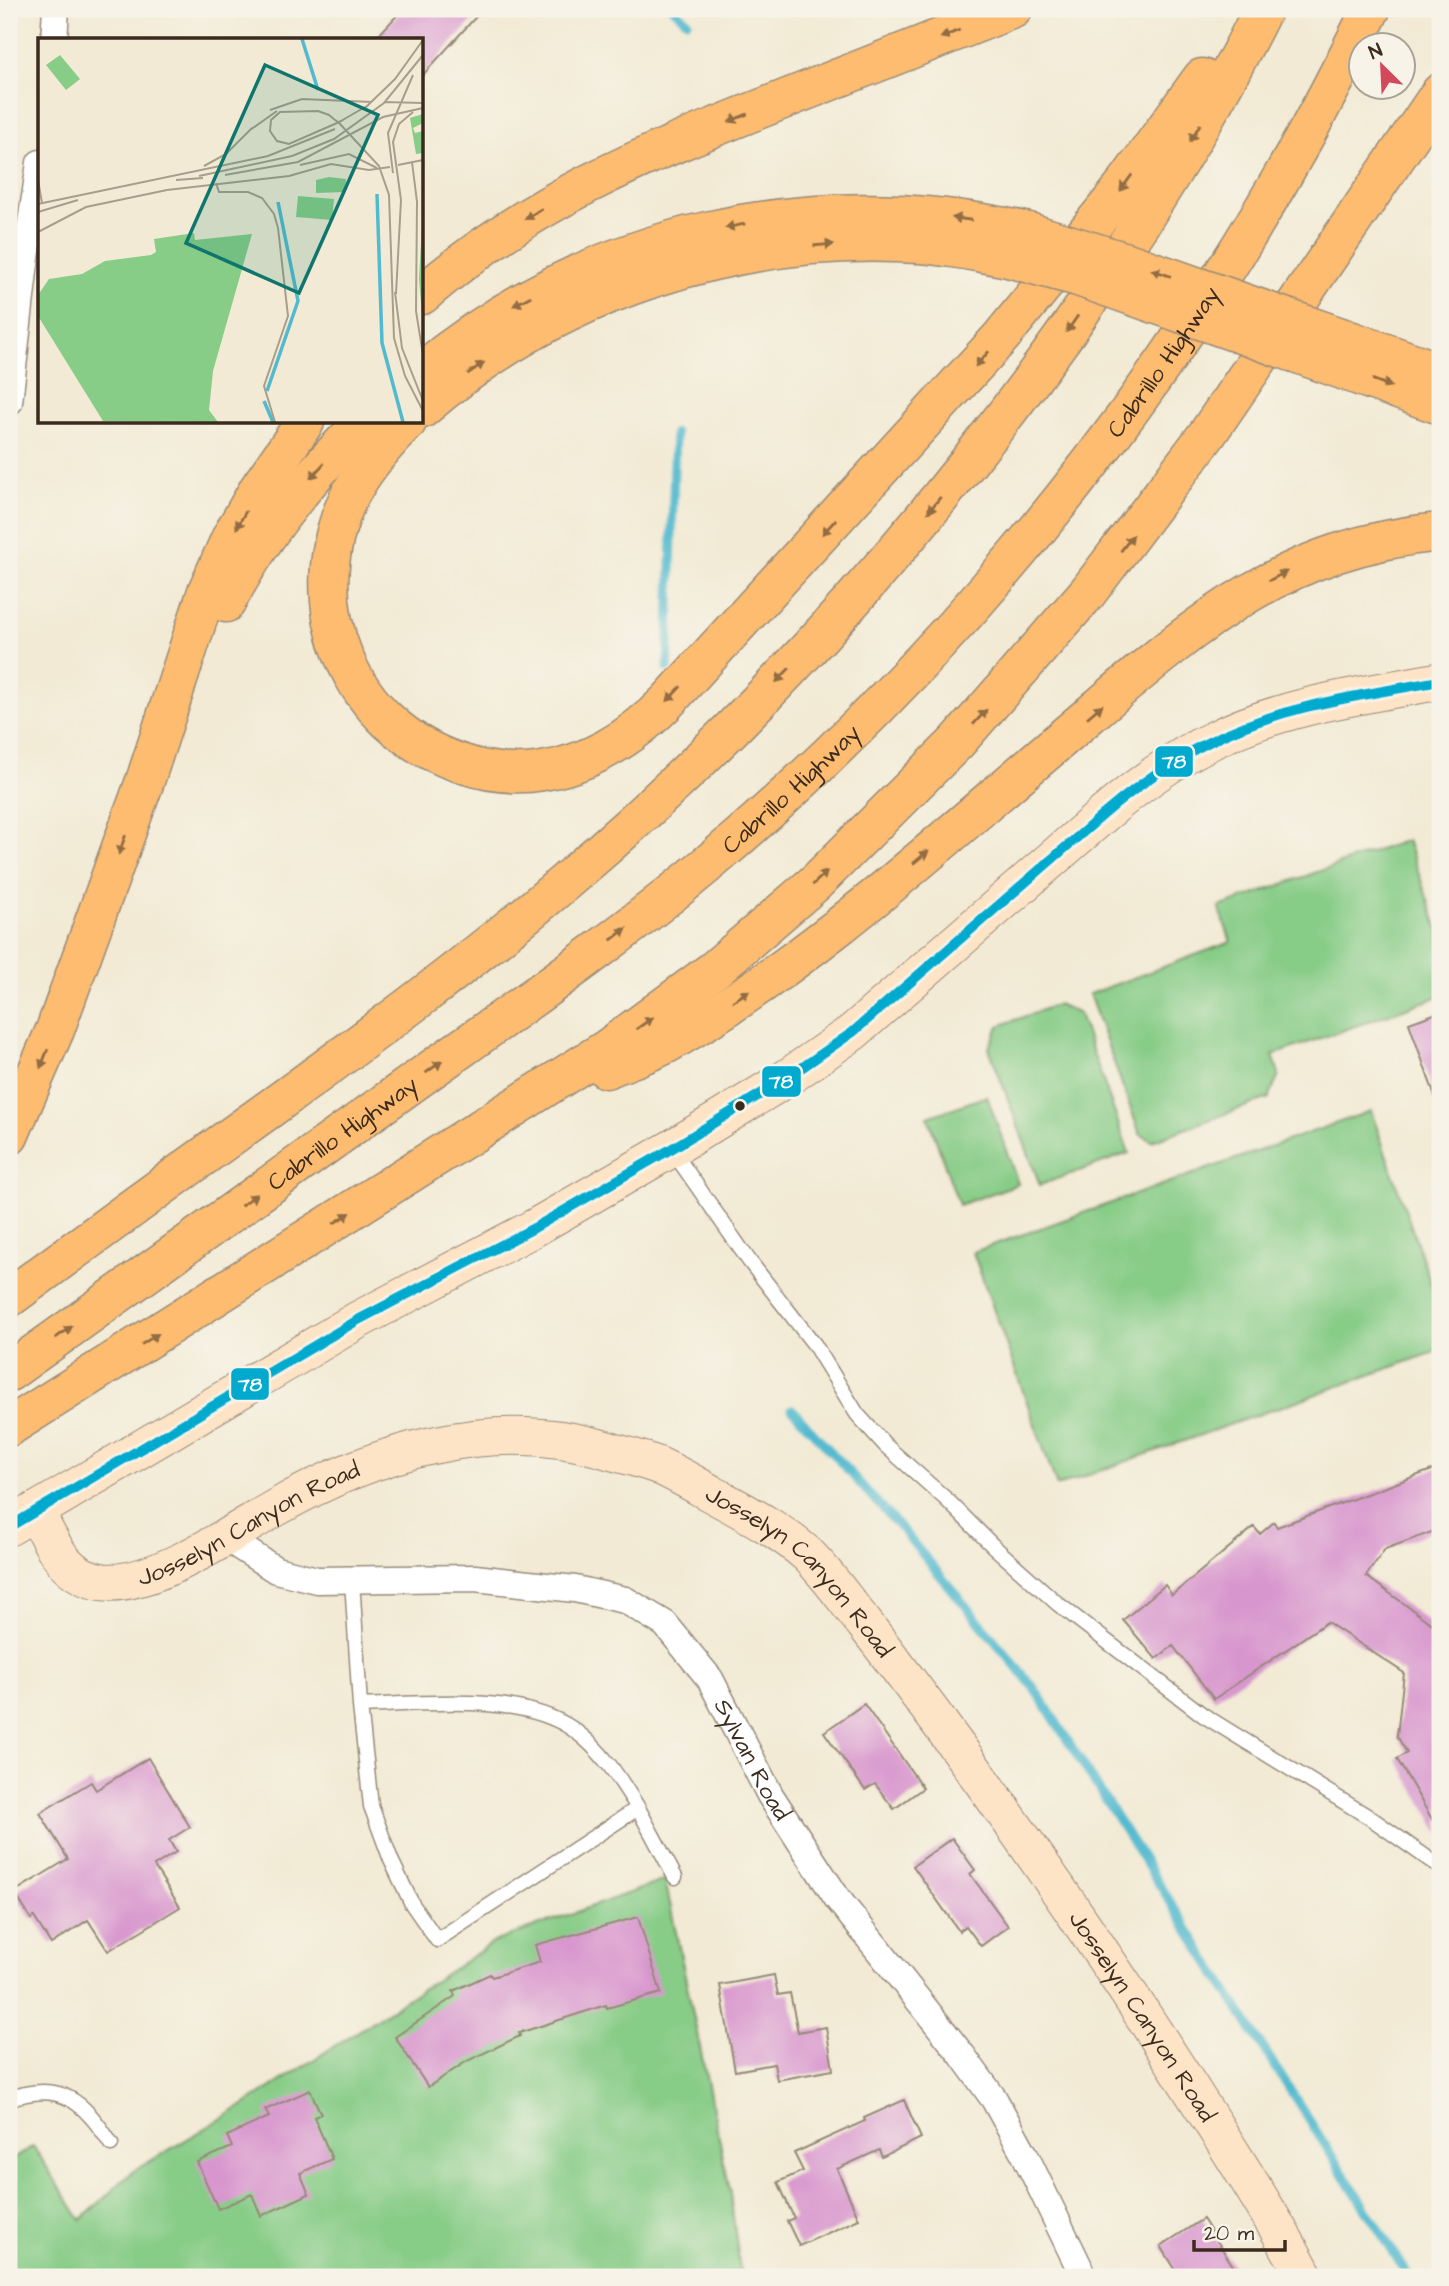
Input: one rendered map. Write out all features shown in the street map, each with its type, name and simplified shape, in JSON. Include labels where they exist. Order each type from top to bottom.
[{"type":"highway","points":[[424,293],[502,234],[594,179],[675,143],[1013,9]]},
{"type":"highway","points":[[406,424],[373,458],[359,480],[348,499],[333,543],[328,588],[330,610],[334,633],[351,672],[375,707],[403,734],[434,753],[467,765],[504,772],[541,772],[577,763],[606,750],[634,732],[666,703],[1001,337],[1121,190],[1253,9]]},
{"type":"highway","points":[[9,1298],[356,1046],[482,950],[613,841],[755,704],[890,559],[1033,378],[1114,264],[1159,194],[1225,81],[1263,9]]},
{"type":"highway","name":"Cabrillo Highway","points":[[9,1372],[619,934],[718,856],[866,721],[1005,570],[1084,472],[1165,360],[1203,305],[1272,193],[1371,9]]},
{"type":"highway","points":[[9,1427],[527,1101],[662,1010],[766,927],[864,837],[1002,693],[1088,592],[1168,488],[1260,358],[1440,93]]},
{"type":"highway","points":[[424,369],[483,325],[546,288],[612,260],[684,237],[787,217],[865,213],[955,218],[1018,245]]},
{"type":"highway","points":[[424,407],[483,363],[560,316],[624,288],[692,267],[757,252],[856,243],[1018,245],[1145,268],[1332,350],[1440,405]]},
{"type":"highway","points":[[1332,350],[1440,372]]},
{"type":"highway","points":[[9,1136],[55,1030],[145,781],[184,655],[218,565],[259,488],[304,424]]},
{"type":"highway","points":[[145,781],[198,659],[254,554],[306,483],[362,424]]},
{"type":"highway","points":[[527,1101],[668,1043],[775,973],[855,913],[1173,644],[1237,599],[1292,569],[1323,557],[1386,539],[1440,531]]},
{"type":"street","points":[[54,38],[56,9]]},
{"type":"street","points":[[9,402],[38,176]]},
{"type":"street","points":[[22,1519],[358,1320],[534,1228],[776,1085],[853,1032],[1112,807],[1181,756],[1211,740],[1272,717],[1440,681]]},
{"type":"street","name":"Josselyn Canyon Road","points":[[22,1519],[76,1574],[107,1582],[144,1576],[226,1538],[324,1482],[369,1463],[421,1447],[475,1437],[536,1437],[594,1446],[656,1465],[761,1520],[808,1556],[918,1691],[1034,1853],[1160,2039],[1261,2199],[1305,2277]]},
{"type":"street","name":"Sylvan Road","points":[[226,1538],[276,1570],[317,1580],[475,1578],[575,1589],[625,1600],[665,1624],[710,1679],[770,1795],[837,1898],[994,2099],[1025,2155],[1084,2277]]},
{"type":"lane","points":[[671,1149],[750,1262],[814,1344],[857,1414],[886,1446],[947,1500],[993,1546],[1058,1604],[1203,1715],[1372,1819],[1440,1867]]},
{"type":"lane","points":[[352,1580],[360,1706],[371,1806],[391,1860],[412,1904],[437,1940],[638,1808]]},
{"type":"lane","points":[[360,1706],[456,1703],[501,1705],[546,1715],[573,1729],[595,1748],[620,1779],[675,1877]]},
{"type":"lane","points":[[9,2099],[30,2091],[59,2094],[83,2107],[97,2122],[111,2144]]},
{"type":"green space","points":[[1407,840],[1440,935],[1440,996],[1273,1055],[1279,1074],[1269,1098],[1152,1141],[1140,1134],[1089,994],[1231,942],[1219,907]]},
{"type":"green space","points":[[1058,1004],[1079,1014],[1129,1153],[1040,1185],[989,1048],[999,1026]]},
{"type":"green space","points":[[987,1096],[1018,1184],[959,1205],[928,1117]]},
{"type":"green space","points":[[1371,1111],[1440,1309],[1440,1350],[1057,1486],[973,1252]]},
{"type":"green space","points":[[665,1880],[729,2186],[741,2277],[9,2277],[9,2162],[33,2146],[81,2220],[132,2172],[241,2107],[496,1941]]},
{"type":"building","points":[[403,9],[483,9],[424,74],[424,38],[376,38]]},
{"type":"building","points":[[1440,1012],[1440,1101],[1437,1102],[1409,1023]]},
{"type":"building","points":[[1440,1467],[1440,1529],[1385,1549],[1366,1576],[1440,1630],[1440,1833],[1397,1759],[1407,1753],[1397,1736],[1404,1673],[1327,1622],[1214,1699],[1173,1646],[1156,1659],[1123,1620],[1165,1585],[1172,1595],[1254,1527],[1260,1534],[1274,1522],[1277,1527]]},
{"type":"building","points":[[864,1704],[923,1788],[894,1809],[875,1784],[865,1790],[824,1732]]},
{"type":"building","points":[[148,1758],[190,1827],[169,1840],[176,1852],[154,1866],[180,1907],[108,1951],[88,1920],[51,1944],[14,1892],[68,1859],[40,1813],[91,1782],[96,1790]]},
{"type":"building","points":[[952,1838],[975,1870],[970,1874],[1008,1926],[981,1946],[966,1926],[959,1931],[913,1866]]},
{"type":"building","points":[[638,1917],[661,1993],[607,2008],[606,2005],[519,2033],[520,2036],[467,2061],[428,2087],[395,2037],[455,1996],[453,1991],[490,1974],[492,1977],[540,1962],[535,1945]]},
{"type":"building","points":[[774,1975],[778,1995],[790,1993],[798,2032],[826,2027],[833,2070],[777,2080],[774,2064],[735,2071],[720,1985]]},
{"type":"building","points":[[310,2090],[321,2114],[314,2117],[332,2159],[300,2173],[309,2194],[261,2216],[252,2194],[218,2209],[197,2162],[232,2147],[227,2136],[269,2117],[265,2110]]},
{"type":"building","points":[[904,2100],[921,2138],[882,2157],[879,2150],[837,2169],[859,2219],[799,2246],[787,2221],[794,2218],[778,2182],[803,2171],[794,2153]]},
{"type":"building","points":[[1203,2219],[1240,2277],[1180,2277],[1161,2246]]},
{"type":"waterway","points":[[674,9],[687,21]]},
{"type":"waterway","points":[[668,668],[675,433]]},
{"type":"waterway","points":[[792,1409],[904,1532],[1035,1689],[1409,2277]]},
{"type":"transit line","name":"78","points":[[9,1527],[358,1320],[534,1228],[787,1078],[853,1032],[1104,814],[1181,757],[1264,719],[1322,703],[1440,681]]}]
